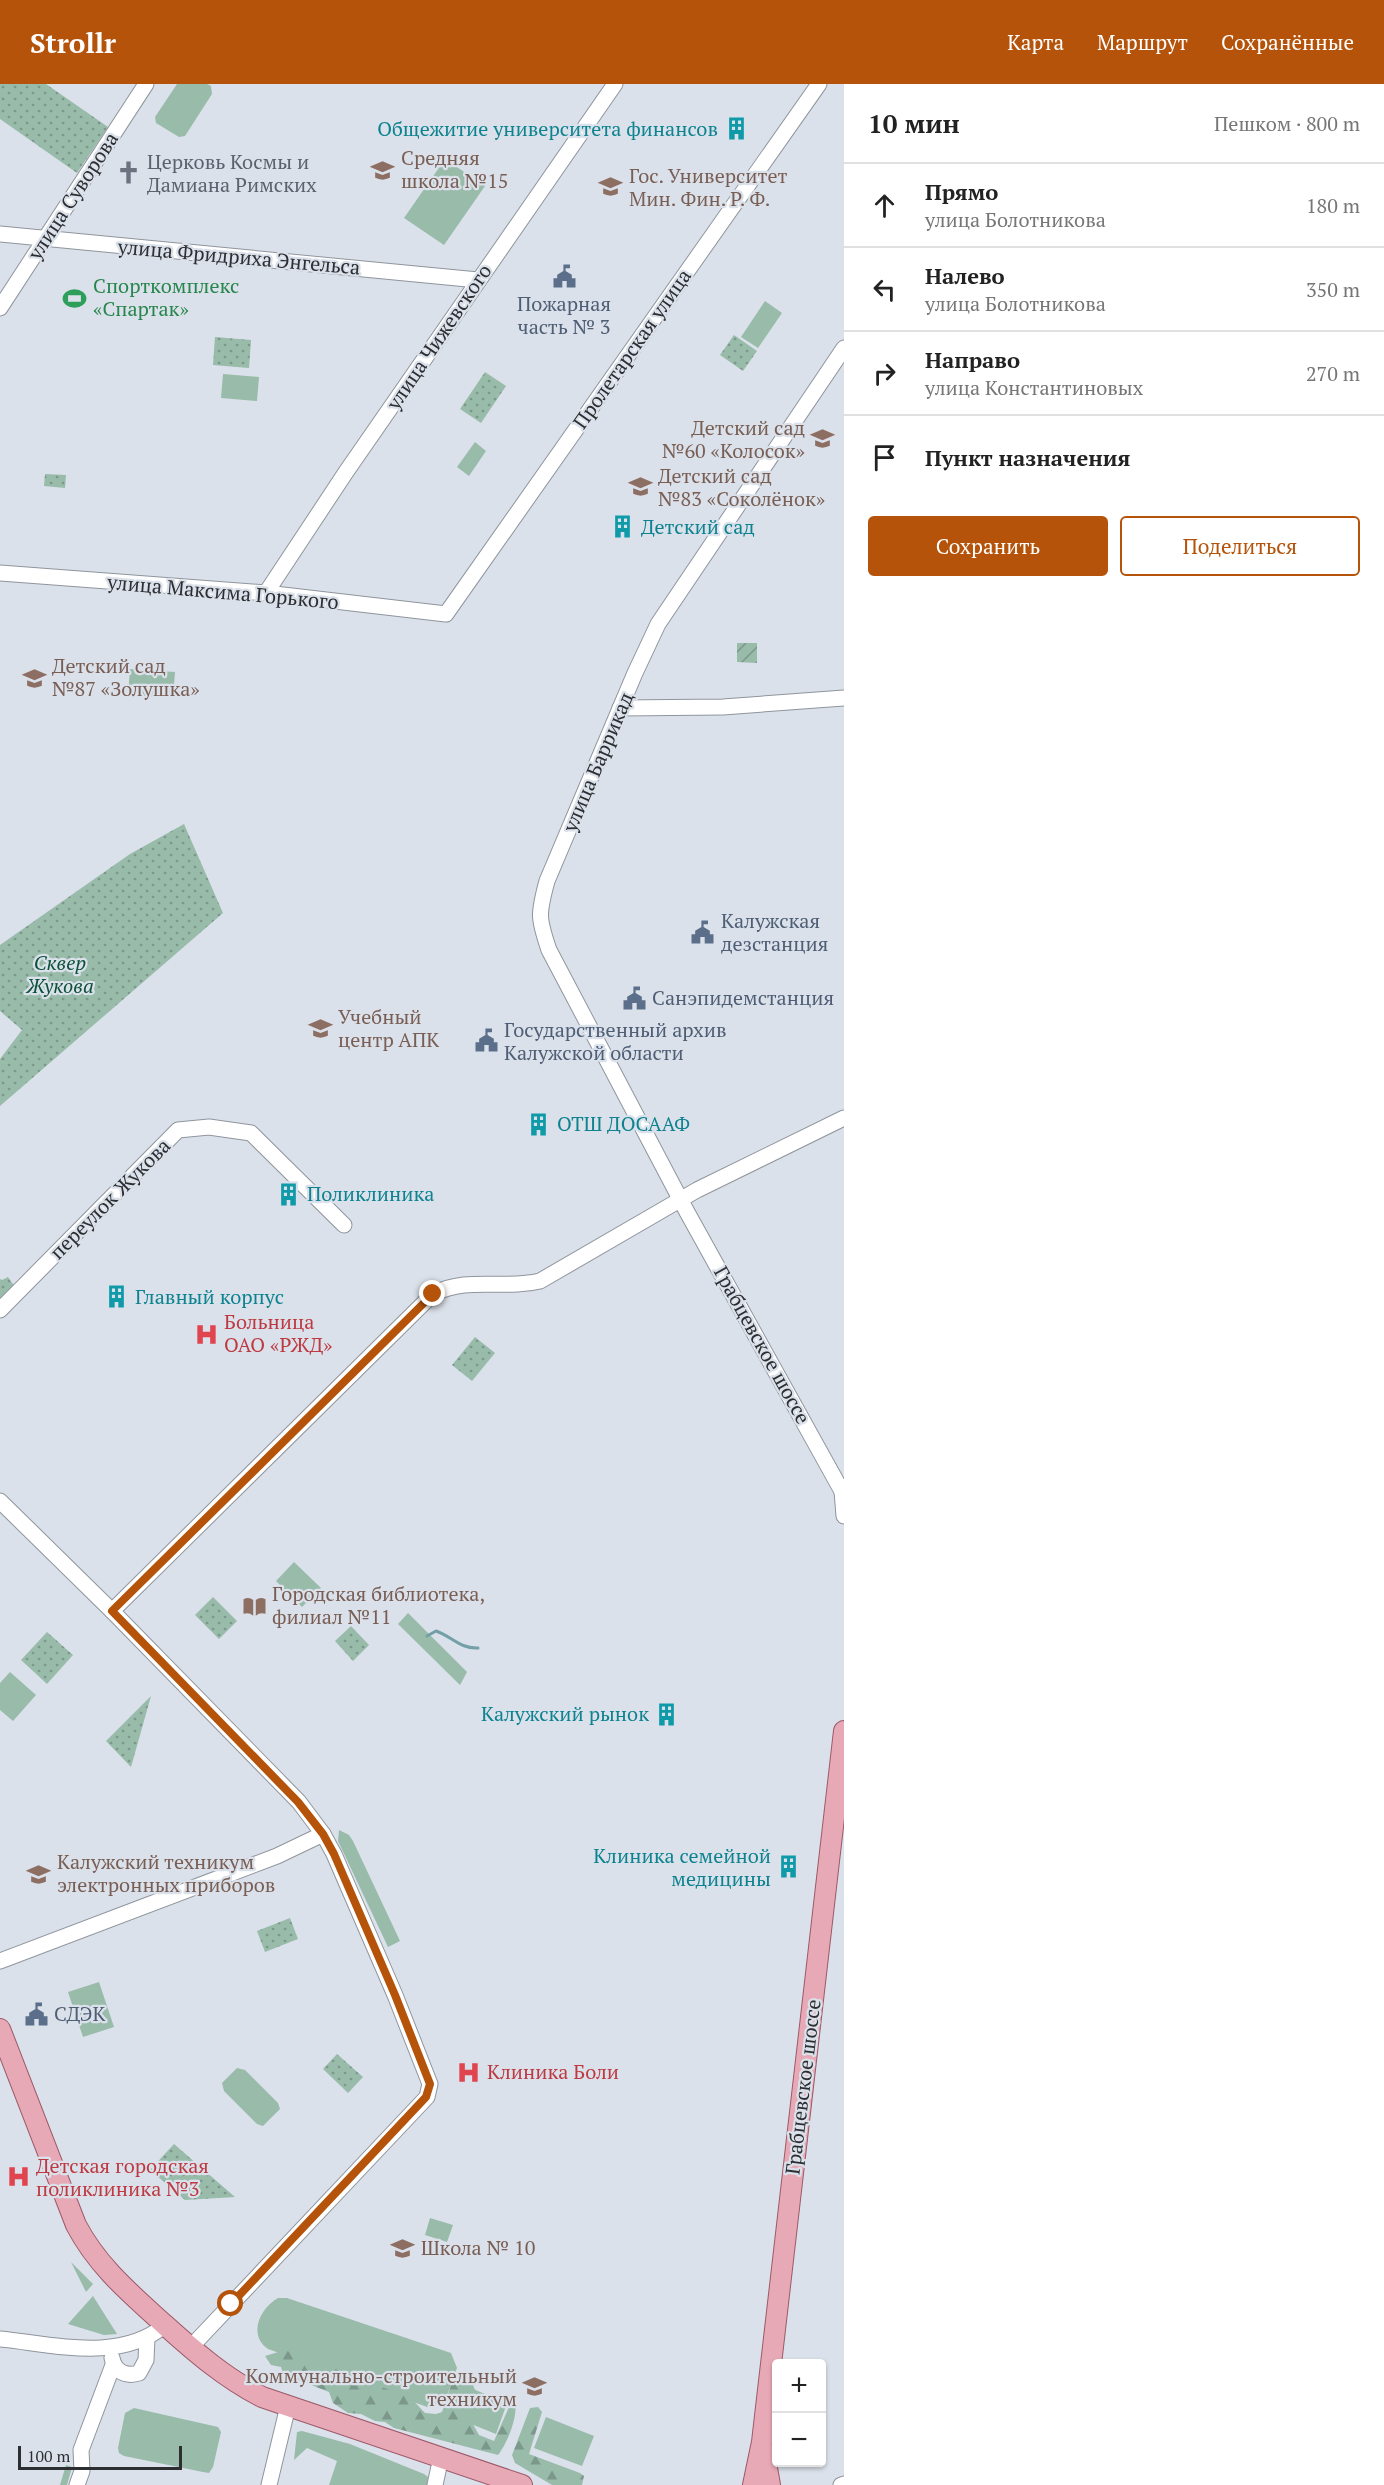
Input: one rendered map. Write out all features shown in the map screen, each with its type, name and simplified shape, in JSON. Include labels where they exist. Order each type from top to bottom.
[{"type":"main road","name":"Грабцевское шоссе","points":[[762,2442],[844,1731]]},
{"type":"main road","points":[[0,2029],[76,2226],[85,2242],[95,2258],[125,2289],[190,2348],[236,2384],[262,2397],[522,2485]]},
{"type":"main road","points":[[753,2485],[762,2442]]},
{"type":"main road","points":[[762,2442],[770,2485]]},
{"type":"street","name":"улица Суворова","points":[[0,308],[146,84]]},
{"type":"street","name":"улица Чижевского","points":[[266,593],[333,490],[615,84]]},
{"type":"street","name":"Пролетарская улица","points":[[446,615],[819,84]]},
{"type":"street","name":"улица Фридриха Энгельса","points":[[0,234],[478,280]]},
{"type":"street","name":"улица Баррикад","points":[[681,1200],[549,950],[539,920],[547,881],[658,624],[844,348]]},
{"type":"street","name":"улица Максима Горького","points":[[0,573],[266,593],[446,615]]},
{"type":"street","points":[[620,708],[723,707],[844,698]]},
{"type":"street","points":[[112,1611],[433,1294],[456,1285],[527,1284],[540,1281],[681,1200],[844,1118]]},
{"type":"street","name":"переулок Жукова","points":[[0,1310],[178,1130],[209,1126],[251,1133],[344,1225]]},
{"type":"street","name":"Грабцевское шоссе","points":[[681,1200],[843,1493],[844,1516]]},
{"type":"street","points":[[0,1501],[112,1611],[298,1802],[323,1834],[386,1975],[430,2084],[426,2097],[190,2348]]},
{"type":"street","points":[[0,1961],[277,1856],[323,1834]]},
{"type":"street","points":[[0,2339],[90,2348],[110,2347],[147,2338],[165,2325]]},
{"type":"street","points":[[113,2365],[119,2372],[130,2376],[139,2373],[146,2360],[147,2338]]},
{"type":"street","points":[[77,2485],[82,2471],[81,2450],[113,2365],[110,2347]]},
{"type":"street","points":[[269,2485],[288,2406]]},
{"type":"street","points":[[435,2485],[441,2457]]},
{"type":"green space","points":[[0,84],[46,84],[108,127],[77,173],[0,119]]},
{"type":"green space","points":[[177,84],[207,84],[211,86],[212,94],[185,136],[179,137],[156,123],[155,117]]},
{"type":"green space","points":[[445,159],[485,186],[444,245],[404,218]]},
{"type":"green space","points":[[765,301],[782,313],[758,348],[741,337]]},
{"type":"green space","points":[[734,335],[757,351],[743,371],[720,355]]},
{"type":"green space","points":[[215,337],[251,340],[249,368],[213,365]]},
{"type":"green space","points":[[485,372],[506,386],[481,423],[460,409]]},
{"type":"green space","points":[[223,374],[259,377],[257,401],[221,398]]},
{"type":"green space","points":[[475,442],[486,451],[469,476],[457,467]]},
{"type":"green space","points":[[45,474],[66,475],[65,488],[44,486]]},
{"type":"green space","points":[[737,643],[757,643],[757,663],[737,662]]},
{"type":"green space","points":[[130,669],[175,672],[173,698],[128,695]]},
{"type":"green space","name":"Сквер Жукова","points":[[184,824],[223,913],[0,1106],[0,1059],[22,1030],[0,1011],[0,945],[130,854]]},
{"type":"green space","points":[[8,1277],[15,1287],[0,1302],[0,1279]]},
{"type":"green space","points":[[475,1337],[495,1353],[472,1381],[452,1365]]},
{"type":"green space","points":[[294,1562],[321,1588],[302,1607],[276,1581]]},
{"type":"green space","points":[[213,1597],[237,1621],[219,1639],[195,1615]]},
{"type":"green space","points":[[408,1613],[467,1672],[460,1685],[398,1624]]},
{"type":"green space","points":[[351,1626],[369,1645],[353,1661],[335,1641]]},
{"type":"green space","points":[[47,1632],[73,1655],[47,1684],[21,1660]]},
{"type":"green space","points":[[10,1672],[36,1695],[13,1721],[0,1710],[0,1683]]},
{"type":"green space","points":[[151,1696],[131,1767],[106,1741]]},
{"type":"green space","points":[[339,1830],[349,1835],[353,1841],[400,1941],[388,1947],[338,1841]]},
{"type":"green space","points":[[290,1918],[298,1939],[265,1952],[257,1931]]},
{"type":"green space","points":[[99,1982],[114,2027],[83,2037],[68,1992]]},
{"type":"green space","points":[[337,2054],[363,2077],[348,2093],[323,2069]]},
{"type":"green space","points":[[237,2068],[245,2070],[278,2103],[280,2109],[263,2126],[257,2124],[224,2091],[222,2083]]},
{"type":"green space","points":[[174,2144],[235,2197],[185,2200],[150,2170]]},
{"type":"green space","points":[[430,2218],[453,2225],[447,2242],[425,2235]]},
{"type":"green space","points":[[71,2262],[93,2284],[86,2292]]},
{"type":"green space","points":[[93,2296],[117,2334],[104,2335],[68,2324]]},
{"type":"green space","points":[[278,2298],[287,2298],[451,2353],[457,2368],[445,2401],[430,2408],[268,2349],[258,2337],[258,2322],[271,2303]]},
{"type":"green space","points":[[285,2350],[338,2370],[351,2385],[373,2384],[410,2397],[425,2413],[442,2412],[452,2382],[463,2381],[473,2385],[478,2397],[470,2419],[479,2435],[494,2441],[509,2407],[515,2403],[516,2409],[511,2430],[498,2455],[394,2428],[385,2422],[375,2421],[361,2414],[348,2413],[333,2403],[329,2392],[283,2374],[281,2367],[271,2365],[265,2356]]},
{"type":"green space","points":[[468,2387],[507,2403],[496,2434],[456,2418]]},
{"type":"green space","points":[[538,2407],[542,2412],[529,2454],[580,2473],[584,2476],[582,2485],[552,2485],[515,2463],[512,2455],[530,2408]]},
{"type":"green space","points":[[134,2408],[218,2427],[221,2432],[213,2467],[209,2473],[124,2456],[119,2453],[125,2413]]},
{"type":"green space","points":[[546,2417],[594,2436],[582,2466],[534,2448]]},
{"type":"green space","points":[[302,2431],[350,2444],[424,2474],[428,2477],[427,2485],[329,2485],[337,2461],[307,2448],[294,2460],[297,2432]]},
{"type":"green space","points":[[66,2465],[72,2467],[67,2485],[60,2485]]},
{"type":"waterway","points":[[427,1636],[436,1631],[461,1644],[478,1648]]},
{"type":"place","name":"Общежитие университета финансов","points":[[736,129]]},
{"type":"place","name":"Средняя школа №15","points":[[383,170]]},
{"type":"place","name":"Церковь Космы и Дамиана Римских","points":[[129,173]]},
{"type":"place","name":"Гос. Университет Мин. Фин. Р. Ф.","points":[[611,187]]},
{"type":"place","name":"Пожарная часть № 3","points":[[564,276]]},
{"type":"place","name":"Спорткомплекс «Спартак»","points":[[75,298]]},
{"type":"place","name":"Детский сад №60 «Колосок»","points":[[823,439]]},
{"type":"place","name":"Детский сад №83 «Соколёнок»","points":[[640,487]]},
{"type":"place","name":"Детский сад","points":[[623,527]]},
{"type":"place","name":"Детский сад №87 «Золушка»","points":[[34,678]]},
{"type":"place","name":"Калужская дезстанция","points":[[703,932]]},
{"type":"place","name":"Санэпидемстанция","points":[[634,998]]},
{"type":"place","name":"Учебный центр АПК","points":[[320,1028]]},
{"type":"place","name":"Государственный архив Калужской области","points":[[486,1041]]},
{"type":"place","name":"ОТШ ДОСААФ","points":[[539,1124]]},
{"type":"place","name":"Поликлиника","points":[[289,1194]]},
{"type":"place","name":"Главный корпус","points":[[117,1297]]},
{"type":"place","name":"Больница ОАО «РЖД»","points":[[206,1334]]},
{"type":"place","name":"Городская библиотека, филиал №11","points":[[254,1606]]},
{"type":"place","name":"Калужский рынок","points":[[667,1714]]},
{"type":"place","name":"Клиника семейной медицины","points":[[789,1867]]},
{"type":"place","name":"Калужский техникум электронных приборов","points":[[39,1874]]},
{"type":"place","name":"СДЭК","points":[[36,2014]]},
{"type":"place","name":"Клиника Боли","points":[[469,2072]]},
{"type":"place","name":"Детская городская поликлиника №3","points":[[18,2177]]},
{"type":"place","name":"Школа № 10","points":[[403,2248]]},
{"type":"place","name":"Коммунально-строительный техникум","points":[[535,2387]]},
{"type":"route","points":[[231,2304],[426,2097],[430,2084],[395,1995],[334,1854],[323,1834],[298,1802],[112,1611],[433,1294]]}]
